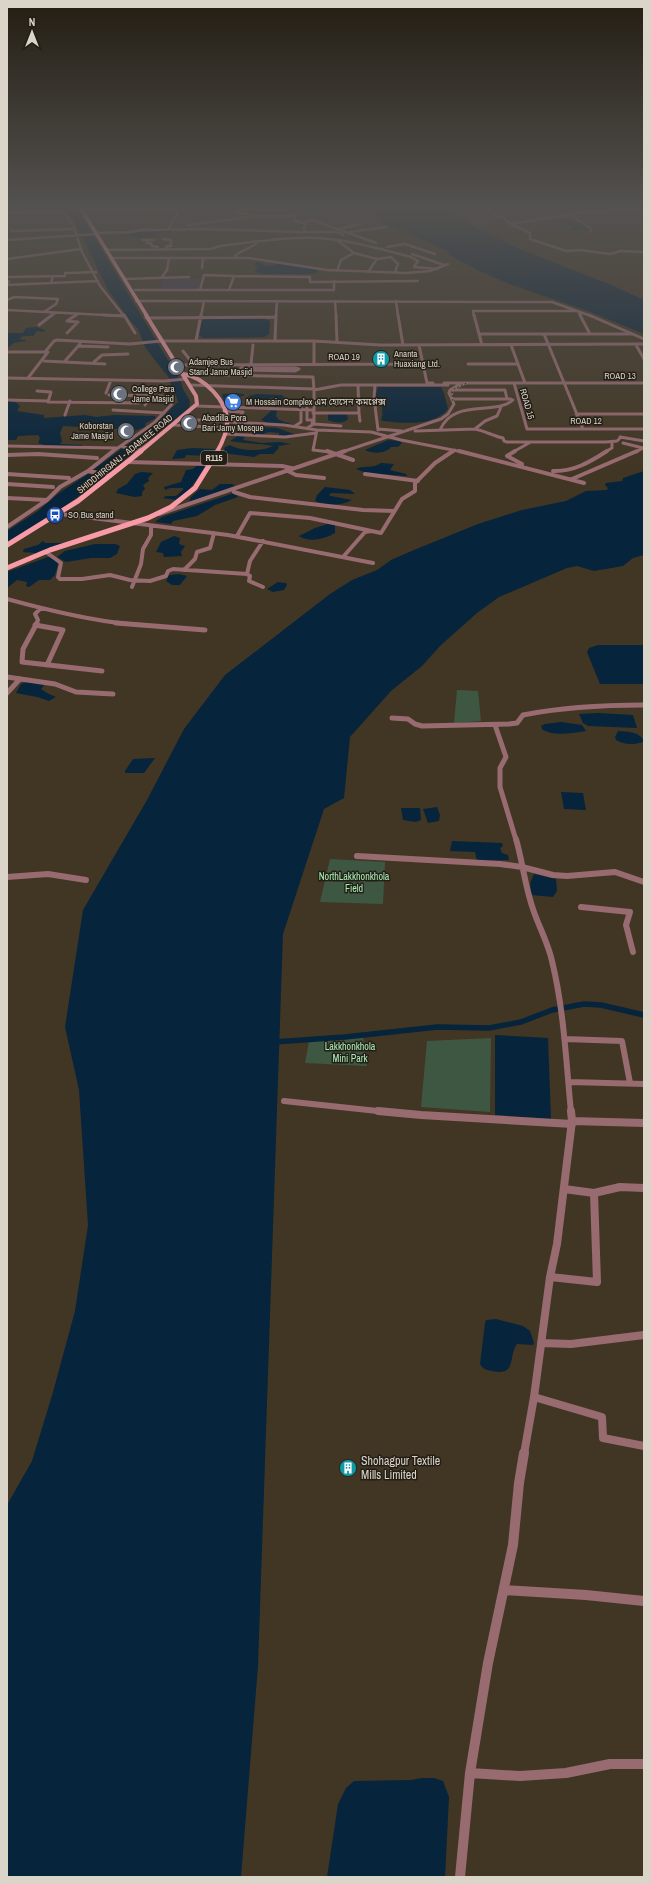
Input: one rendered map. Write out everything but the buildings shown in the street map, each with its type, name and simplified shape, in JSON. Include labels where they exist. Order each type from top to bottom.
[{"type":"main road","points":[[133,295],[183,378],[189,384],[196,398],[196,406]]},
{"type":"main road","points":[[183,378],[196,376],[207,385],[224,409],[229,422]]},
{"type":"main road","name":"SHIDDHIRGANJ - ADAMJEE ROAD","points":[[7,545],[60,514],[157,439],[196,406]]},
{"type":"main road","name":"R115","points":[[7,568],[46,552],[131,523],[179,502],[190,493],[210,465],[226,434],[229,422]]},
{"type":"street","points":[[105,295],[107,298],[114,302],[132,325],[135,333]]},
{"type":"street","points":[[7,300],[14,297],[58,299],[44,312]]},
{"type":"street","points":[[136,301],[552,302],[582,312],[636,334],[644,339]]},
{"type":"street","points":[[196,341],[204,301]]},
{"type":"street","points":[[275,341],[277,301]]},
{"type":"street","points":[[336,301],[337,342]]},
{"type":"street","points":[[396,301],[403,345]]},
{"type":"street","points":[[7,310],[124,316]]},
{"type":"street","points":[[9,315],[12,311]]},
{"type":"street","points":[[482,345],[473,311],[582,312]]},
{"type":"street","points":[[578,311],[590,334]]},
{"type":"street","points":[[39,325],[55,313]]},
{"type":"street","points":[[67,333],[78,322],[67,321],[78,314]]},
{"type":"street","points":[[146,318],[276,317]]},
{"type":"street","points":[[479,334],[636,334]]},
{"type":"street","points":[[544,334],[583,429]]},
{"type":"street","points":[[45,352],[55,340],[124,344],[161,341],[314,341],[403,345],[644,344]]},
{"type":"street","points":[[65,361],[82,341]]},
{"type":"street","points":[[314,341],[314,364]]},
{"type":"street","points":[[636,344],[644,359]]},
{"type":"street","points":[[251,364],[253,345]]},
{"type":"street","points":[[419,345],[427,383],[448,384]]},
{"type":"street","points":[[511,345],[525,383]]},
{"type":"street","points":[[78,346],[129,347]]},
{"type":"street","points":[[183,351],[194,365]]},
{"type":"street","points":[[7,352],[45,352]]},
{"type":"street","points":[[28,378],[33,370],[44,361],[48,352],[45,352]]},
{"type":"street","points":[[94,362],[102,355],[128,354]]},
{"type":"street","points":[[44,361],[94,362],[105,364]]},
{"type":"street","points":[[176,365],[251,364],[272,367],[296,371],[299,369],[272,367],[242,368],[239,370],[272,367]]},
{"type":"street","name":"ROAD 19","points":[[272,367],[314,364],[423,364]]},
{"type":"street","points":[[468,364],[518,364]]},
{"type":"street","points":[[237,376],[240,371]]},
{"type":"street","points":[[7,378],[164,381],[219,375],[313,377],[314,424]]},
{"type":"street","points":[[214,386],[219,375]]},
{"type":"street","points":[[7,527],[47,500],[60,487],[89,472],[103,460],[139,435],[171,407],[172,401],[161,396],[117,396],[107,394],[111,380]]},
{"type":"street","name":"ROAD 15","points":[[514,383],[527,429]]},
{"type":"street","name":"ROAD 13","points":[[448,384],[644,383]]},
{"type":"street","points":[[189,384],[314,389],[341,385],[448,384]]},
{"type":"street","points":[[448,384],[450,390],[505,390],[507,399]]},
{"type":"street","points":[[131,523],[410,431],[446,416],[454,404],[449,393],[450,390],[460,384]]},
{"type":"street","points":[[358,385],[360,421]]},
{"type":"street","points":[[375,385],[374,398],[378,430]]},
{"type":"street","points":[[37,391],[51,392],[48,401]]},
{"type":"street","points":[[111,414],[117,396]]},
{"type":"street","points":[[7,400],[139,403],[145,396]]},
{"type":"street","points":[[146,405],[151,396]]},
{"type":"street","points":[[454,399],[518,400]]},
{"type":"street","points":[[440,430],[443,422],[457,414],[480,408],[501,407],[513,400]]},
{"type":"street","points":[[66,415],[70,402]]},
{"type":"street","points":[[279,402],[313,403]]},
{"type":"street","points":[[293,426],[301,422],[301,403]]},
{"type":"street","points":[[307,403],[307,420],[313,420],[312,423],[314,424]]},
{"type":"street","points":[[196,406],[243,412],[236,422]]},
{"type":"street","points":[[475,430],[485,421],[497,416],[501,407]]},
{"type":"street","points":[[224,409],[307,410],[313,412],[359,413]]},
{"type":"street","points":[[113,410],[164,413]]},
{"type":"street","points":[[576,414],[644,414]]},
{"type":"street","points":[[180,419],[293,426],[316,431]]},
{"type":"street","points":[[307,428],[314,424],[378,430],[475,430],[484,431],[492,436],[503,438],[505,442],[617,441],[643,448],[617,462],[599,467],[572,479]]},
{"type":"street","points":[[174,425],[227,428]]},
{"type":"street","name":"ROAD 12","points":[[527,429],[644,429]]},
{"type":"street","points":[[226,434],[285,437],[316,431],[363,430],[388,437],[455,450],[584,483]]},
{"type":"street","points":[[316,431],[313,450],[338,454],[353,460]]},
{"type":"street","points":[[103,460],[104,457],[134,436],[139,435]]},
{"type":"street","points":[[617,441],[621,437],[644,441]]},
{"type":"street","points":[[127,461],[149,442],[157,439]]},
{"type":"street","points":[[530,442],[508,456],[515,458],[519,463],[561,472],[606,451],[613,446],[612,442]]},
{"type":"street","points":[[560,476],[599,458],[623,443]]},
{"type":"street","points":[[7,446],[117,448]]},
{"type":"street","points":[[123,447],[139,450]]},
{"type":"street","points":[[237,536],[250,513],[310,518],[381,532],[402,499],[415,491],[415,485],[418,481],[435,463],[455,450]]},
{"type":"street","points":[[7,455],[38,454],[97,458]]},
{"type":"street","points":[[127,461],[210,465],[234,464],[291,468],[288,471]]},
{"type":"street","points":[[288,471],[296,475],[324,478]]},
{"type":"street","points":[[89,472],[111,475]]},
{"type":"street","points":[[7,474],[69,478]]},
{"type":"street","points":[[365,474],[418,481]]},
{"type":"street","points":[[7,484],[53,487]]},
{"type":"street","points":[[234,492],[239,495],[250,497],[363,510],[394,511]]},
{"type":"street","points":[[7,498],[47,500]]},
{"type":"street","points":[[60,514],[237,536],[373,563]]},
{"type":"street","points":[[132,587],[141,564],[143,549],[151,535],[151,526]]},
{"type":"street","points":[[343,557],[365,532],[371,531]]},
{"type":"street","points":[[184,570],[195,559],[197,552],[210,548],[214,533]]},
{"type":"street","points":[[263,541],[250,561],[247,574],[250,576],[249,581],[263,587]]},
{"type":"street","points":[[46,552],[61,564],[58,576],[60,579],[82,579],[110,575],[135,580],[160,579],[166,576],[170,569],[236,572],[247,574]]},
{"type":"street","points":[[7,599],[68,615],[106,622],[205,630]]},
{"type":"street","points":[[41,608],[35,614],[38,620],[23,649],[22,662],[102,671]]},
{"type":"street","points":[[35,625],[64,630],[47,665]]},
{"type":"street","points":[[7,677],[55,684],[76,692],[113,694]]},
{"type":"street","points":[[7,693],[20,679]]},
{"type":"street","points":[[392,718],[408,719],[415,724],[422,726],[496,725],[517,723],[523,715],[587,705],[644,705]]},
{"type":"street","points":[[460,1877],[470,1773],[488,1663],[513,1545],[519,1483],[534,1397],[550,1277],[557,1244],[572,1122],[570,1082],[560,1002],[546,939],[534,913],[522,867],[520,853],[500,787],[500,768],[506,757],[496,725]]},
{"type":"street","points":[[357,856],[500,864],[522,867],[553,875],[567,876],[615,872],[644,882]]},
{"type":"street","points":[[7,877],[48,874],[86,880]]},
{"type":"street","points":[[581,906],[630,912],[626,925],[634,952]]},
{"type":"street","points":[[565,1039],[622,1042],[630,1084]]},
{"type":"street","points":[[570,1082],[644,1084]]},
{"type":"street","points":[[284,1101],[421,1115],[572,1122],[644,1123]]},
{"type":"street","points":[[564,1189],[594,1193],[620,1187],[644,1188]]},
{"type":"street","points":[[550,1277],[597,1282],[594,1193]]},
{"type":"street","points":[[541,1343],[571,1344],[644,1335]]},
{"type":"street","points":[[534,1397],[602,1417],[604,1438],[644,1446]]},
{"type":"street","points":[[504,1590],[586,1595],[644,1602]]},
{"type":"street","points":[[470,1773],[520,1776],[566,1773],[610,1764],[644,1764]]},
{"type":"green space","points":[[457,690],[478,691],[481,721],[454,723]]},
{"type":"green space","name":"NorthLakkhonkhola Field","points":[[330,859],[385,862],[383,904],[320,902]]},
{"type":"green space","name":"Lakkhonkhola Mini Park","points":[[363,1036],[367,1066],[305,1063],[309,1041]]},
{"type":"green space","points":[[491,1038],[490,1112],[421,1107],[427,1041]]},
{"type":"water","points":[[112,295],[129,295],[181,382],[190,401],[189,408],[108,473],[93,470],[154,425],[178,402],[170,379],[147,350],[149,349],[146,349],[138,329]]},
{"type":"water","points":[[541,295],[633,295],[644,300],[644,334],[588,311]]},
{"type":"water","points":[[262,318],[270,321],[269,334],[264,337],[203,338],[199,335],[202,320],[205,319]]},
{"type":"water","points":[[36,327],[45,330],[44,332],[37,331],[33,336],[23,336],[19,339],[26,341],[14,343],[7,348],[7,333],[23,333],[26,328]]},
{"type":"water","points":[[378,387],[441,387],[448,409],[435,419],[426,421],[408,423],[383,421],[381,420],[381,404],[375,397]]},
{"type":"water","points":[[222,394],[244,394],[244,396],[232,398],[229,403],[224,403]]},
{"type":"water","points":[[256,394],[282,395],[285,398],[294,401],[271,398],[265,401],[248,403],[251,399],[248,396]]},
{"type":"water","points":[[7,400],[20,406],[17,411],[44,415],[44,418],[85,415],[96,417],[114,415],[155,416],[156,418],[146,423],[145,427],[137,430],[63,426],[60,433],[62,441],[60,444],[82,445],[84,447],[44,445],[38,443],[40,438],[38,435],[18,436],[16,440],[7,440]]},
{"type":"water","points":[[272,410],[277,411],[276,416],[279,420],[294,425],[268,423],[261,420]]},
{"type":"water","points":[[328,414],[347,414],[348,419],[341,422],[333,422],[328,420]]},
{"type":"water","points":[[253,428],[277,428],[297,435],[279,436],[279,433],[269,432],[258,435],[252,434]]},
{"type":"water","points":[[238,436],[245,437],[243,440],[262,443],[280,442],[291,444],[278,446],[279,448],[273,454],[260,454],[254,457],[223,453],[225,447],[230,445],[239,449],[251,450],[273,446],[230,441]]},
{"type":"water","points":[[388,440],[400,441],[402,443],[398,447],[391,447],[383,452],[375,453],[365,450]]},
{"type":"water","points":[[192,448],[215,449],[210,456],[186,455],[185,458],[172,459],[177,450]]},
{"type":"water","points":[[381,463],[394,464],[390,470],[406,474],[407,476],[367,473],[356,469],[375,466]]},
{"type":"water","points":[[197,465],[205,466],[185,494],[176,500],[163,498],[166,496],[176,496],[183,490],[183,488],[170,488],[165,490],[164,487],[181,482],[186,470],[193,469]]},
{"type":"water","points":[[644,471],[644,555],[633,558],[623,566],[594,571],[577,566],[567,568],[499,597],[477,613],[440,646],[422,666],[391,691],[350,737],[344,798],[324,809],[283,934],[258,1666],[241,1877],[7,1877],[7,1505],[32,1461],[53,1392],[75,1311],[88,1225],[79,1090],[65,1027],[83,910],[147,800],[184,729],[225,675],[330,594],[352,580],[377,570],[391,560],[478,524],[522,510],[566,501],[586,491],[607,490],[608,488],[605,485],[606,483],[622,481],[623,478]]},
{"type":"water","points":[[141,472],[153,473],[148,478],[149,481],[143,485],[145,489],[142,492],[142,496],[135,497],[116,493],[118,489],[127,484],[135,474]]},
{"type":"water","points":[[88,474],[106,477],[62,508],[7,542],[7,531],[38,511],[59,493]]},
{"type":"water","points":[[220,484],[232,484],[235,486],[189,502],[191,497],[200,489],[212,490]]},
{"type":"water","points":[[325,487],[350,490],[355,494],[331,493],[329,495],[331,496],[352,500],[339,504],[320,503],[315,501],[317,495]]},
{"type":"water","points":[[234,493],[238,497],[215,505],[197,516],[173,521],[171,524],[155,522],[162,517]]},
{"type":"water","points":[[328,524],[335,525],[335,533],[327,537],[312,540],[299,536],[315,528]]},
{"type":"water","points":[[174,536],[180,538],[179,544],[185,546],[181,552],[182,556],[164,557],[163,553],[156,552],[161,542]]},
{"type":"water","points":[[43,541],[45,543],[69,543],[47,548],[36,553],[23,552],[24,549],[38,545]]},
{"type":"water","points":[[95,544],[115,544],[120,546],[117,554],[110,558],[91,558],[66,562],[57,557],[65,551]]},
{"type":"water","points":[[48,557],[55,559],[58,564],[55,575],[50,580],[39,580],[29,587],[26,586],[27,582],[17,580],[7,588],[7,572]]},
{"type":"water","points":[[179,574],[187,576],[180,585],[172,585],[166,581],[169,575]]},
{"type":"water","points":[[278,582],[286,583],[287,585],[284,590],[273,592],[267,589]]},
{"type":"water","points":[[598,645],[644,645],[644,684],[600,684],[587,652],[589,648]]},
{"type":"water","points":[[30,681],[45,684],[41,689],[56,697],[49,701],[16,693],[21,684]]},
{"type":"water","points":[[598,713],[633,715],[637,728],[588,726],[583,723],[579,714]]},
{"type":"water","points":[[561,722],[582,725],[586,731],[557,734],[542,729],[541,726]]},
{"type":"water","points":[[618,731],[632,732],[641,736],[643,742],[629,744],[619,742],[615,737]]},
{"type":"water","points":[[155,758],[144,773],[125,773],[133,759]]},
{"type":"water","points":[[561,792],[583,793],[586,810],[564,809]]},
{"type":"water","points":[[437,807],[440,815],[439,821],[428,823],[423,809]]},
{"type":"water","points":[[401,808],[420,808],[421,820],[416,822],[403,820]]},
{"type":"water","points":[[452,841],[502,843],[503,846],[500,848],[502,853],[508,855],[509,860],[477,861],[475,852],[450,851]]},
{"type":"water","points":[[534,874],[556,879],[557,891],[553,897],[532,895],[530,884]]},
{"type":"water","points":[[495,1035],[548,1038],[551,1119],[495,1115]]},
{"type":"water","points":[[496,1319],[523,1326],[530,1331],[534,1343],[533,1345],[517,1344],[514,1349],[509,1368],[500,1372],[486,1370],[480,1364],[486,1320]]},
{"type":"water","points":[[434,1778],[443,1781],[449,1797],[445,1877],[327,1877],[338,1804],[346,1788],[354,1781],[411,1780]]},
{"type":"waterway","points":[[274,1042],[345,1037],[437,1027],[489,1028],[521,1022],[552,1010],[584,1004],[601,1005],[644,1015]]},
{"type":"railway","points":[[453,401],[452,394],[454,389],[467,383]]},
{"type":"place","name":"Ananta Huaxiang Ltd.","points":[[381,359]]},
{"type":"place","name":"Adamjee Bus Stand Jame Masjid","points":[[176,367]]},
{"type":"place","name":"College Para Jame Masjid","points":[[119,394]]},
{"type":"place","name":"M Hossain Complex এম হোসেন কমপ্লেক্স","points":[[233,402]]},
{"type":"place","name":"Abadilla Pora Bari Jamy Mosque","points":[[189,423]]},
{"type":"place","name":"Koborstan Jame Masjid","points":[[126,431]]},
{"type":"place","name":"SO Bus stand","points":[[55,515]]},
{"type":"place","name":"Shohagpur Textile Mills Limited","points":[[348,1468]]}]
